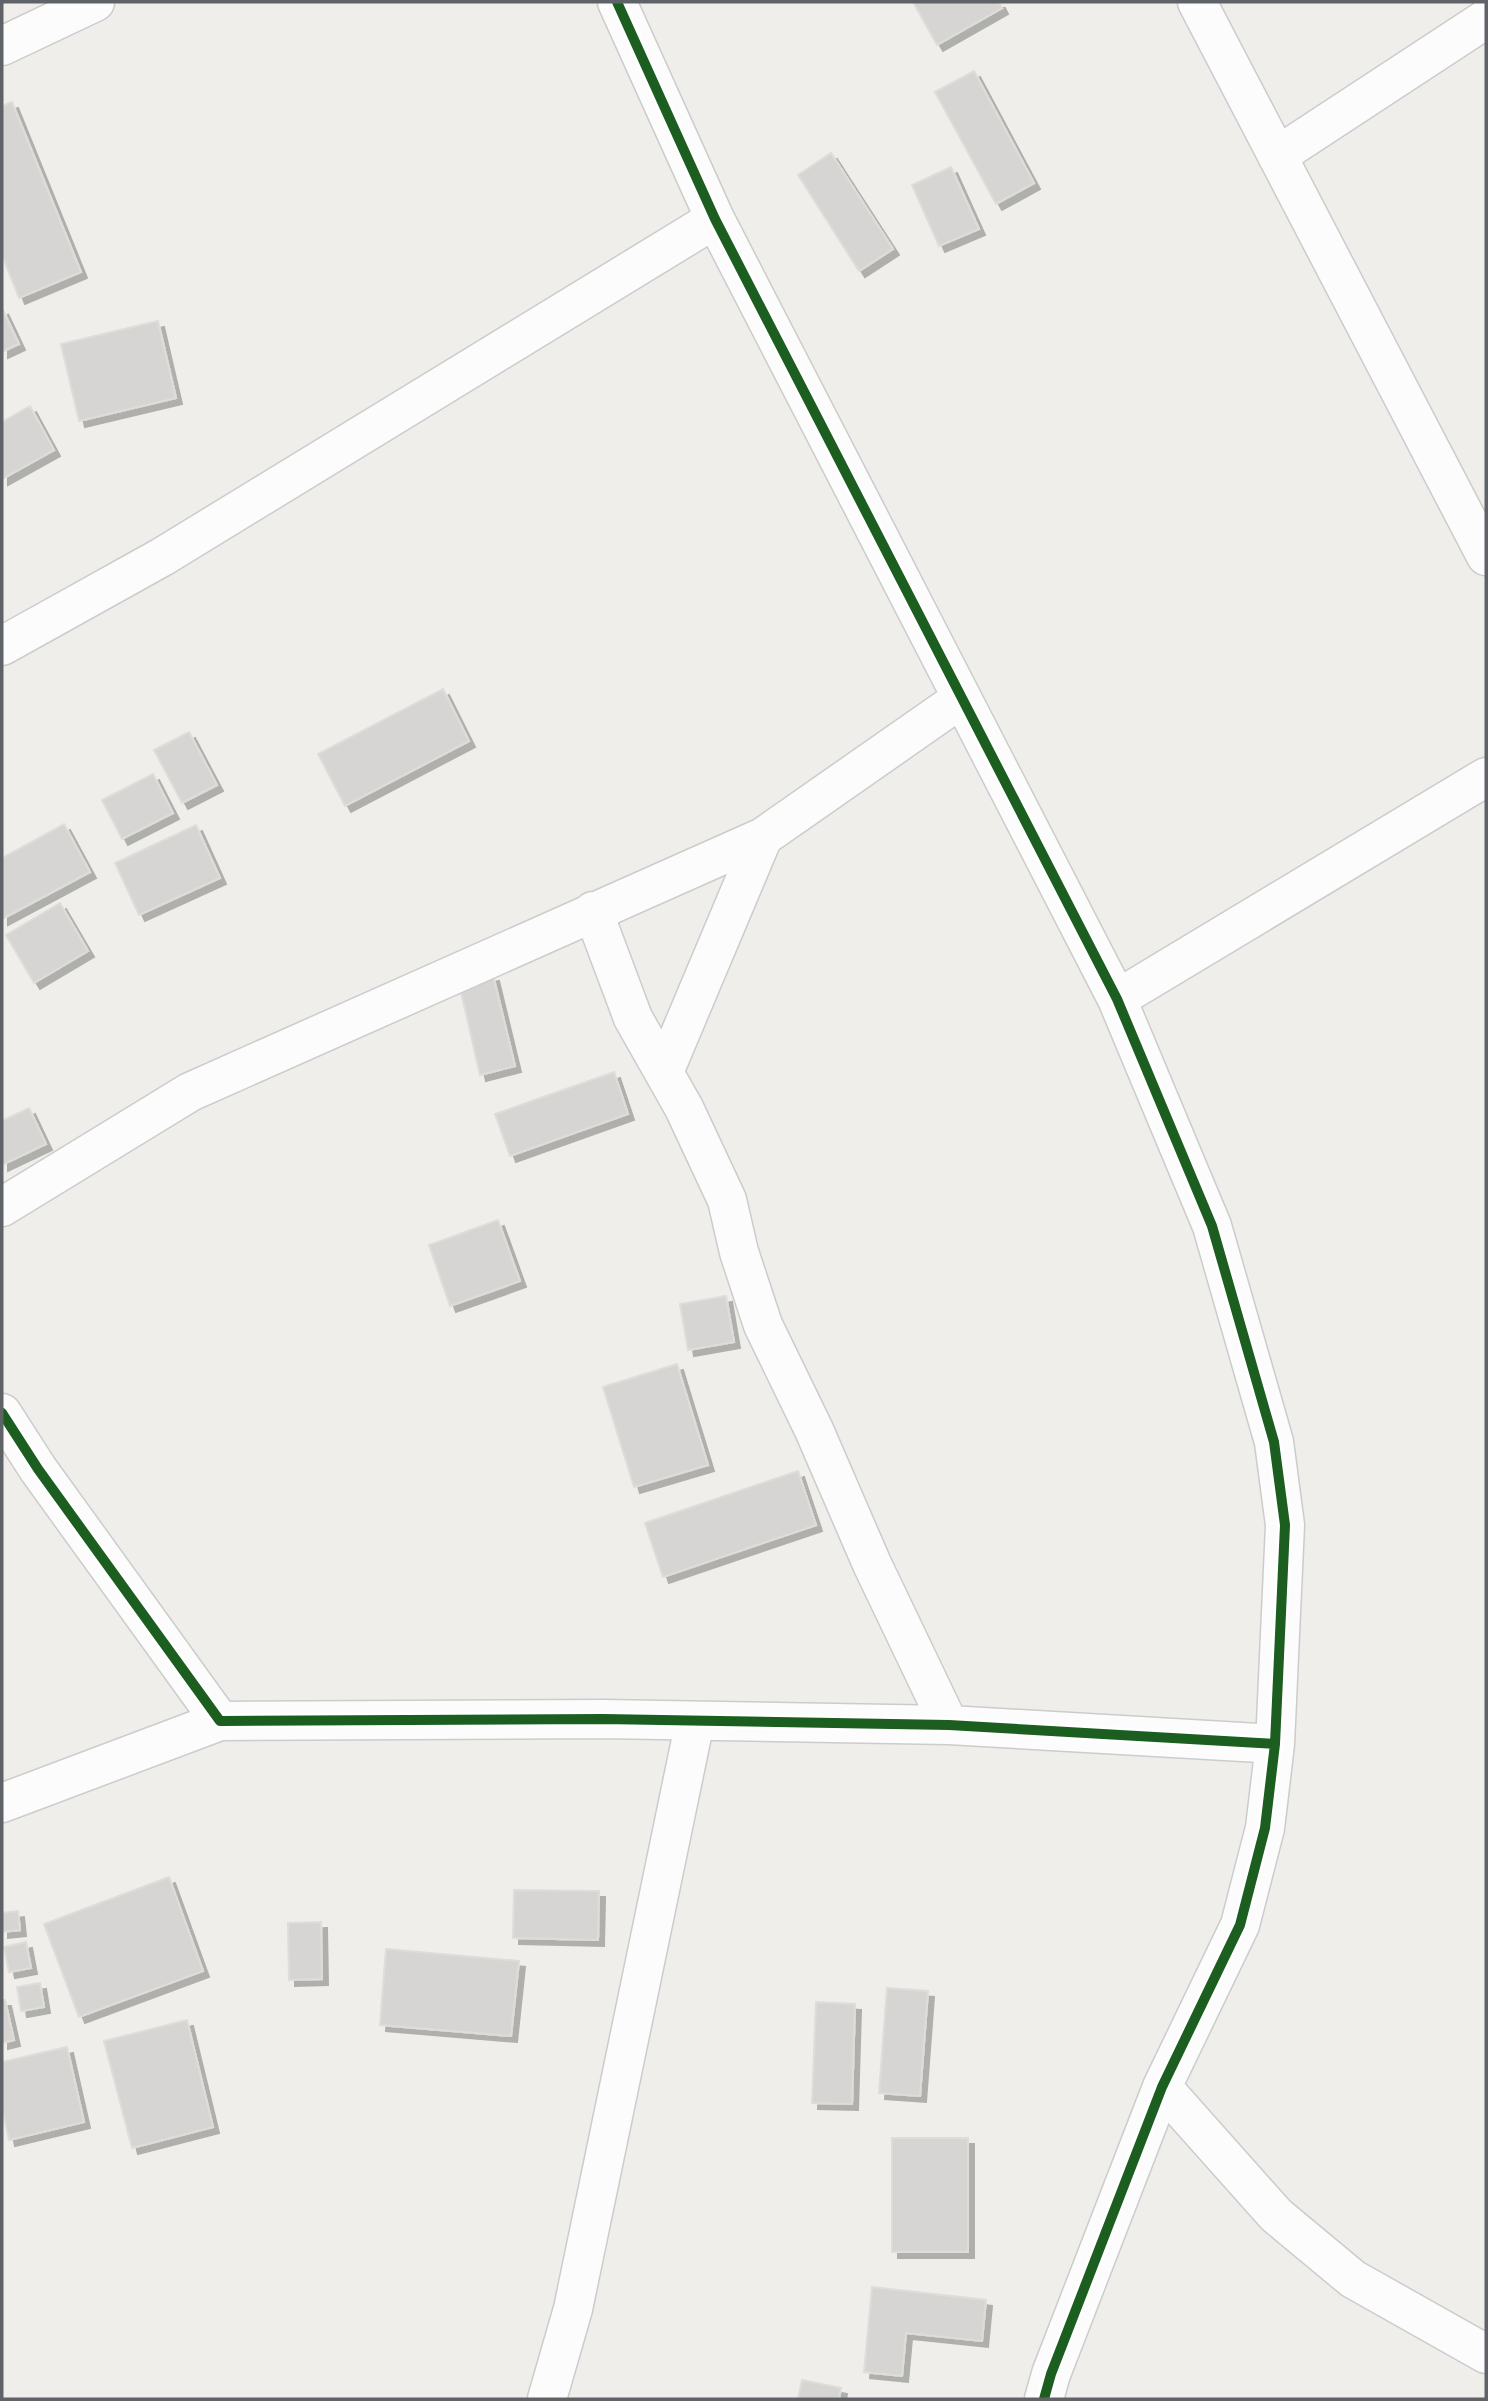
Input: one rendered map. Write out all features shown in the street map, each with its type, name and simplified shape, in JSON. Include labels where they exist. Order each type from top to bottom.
[{"type":"street","points":[[2,46],[95,2]]},
{"type":"street","points":[[617,2],[715,219],[1117,999],[1212,1226],[1274,1442],[1285,1525],[1275,1744],[1265,1828],[1240,1925],[1162,2087],[1051,2374],[1044,2399]]},
{"type":"street","points":[[1197,2],[1486,556]]},
{"type":"street","points":[[1277,156],[1486,19]]},
{"type":"street","points":[[2,646],[162,557],[715,219]]},
{"type":"street","points":[[2,1207],[190,1093],[763,837],[962,698]]},
{"type":"street","points":[[1117,999],[1486,776]]},
{"type":"street","points":[[664,1072],[763,837]]},
{"type":"street","points":[[593,911],[633,1018],[684,1108],[727,1200],[739,1252],[763,1325],[949,1725]]},
{"type":"street","points":[[2,1413],[38,1469],[220,1721]]},
{"type":"street","points":[[2,1803],[220,1721],[695,1721],[949,1725],[1275,1744]]},
{"type":"street","points":[[547,2399],[572,2309],[695,1721]]},
{"type":"street","points":[[1162,2087],[1276,2215],[1353,2279],[1486,2354]]},
{"type":"building","points":[[913,2],[999,2],[1002,8],[937,45]]},
{"type":"building","points":[[974,71],[1034,183],[996,204],[935,92]]},
{"type":"building","points":[[12,102],[81,272],[19,298],[2,255],[2,106]]},
{"type":"building","points":[[831,153],[893,249],[859,271],[798,175]]},
{"type":"building","points":[[951,167],[979,229],[939,246],[912,185]]},
{"type":"building","points":[[2,308],[19,344],[2,352]]},
{"type":"building","points":[[158,321],[176,398],[79,421],[61,344]]},
{"type":"building","points":[[30,406],[54,450],[2,479],[2,422]]},
{"type":"building","points":[[443,689],[469,741],[345,806],[318,754]]},
{"type":"building","points":[[189,732],[217,785],[182,803],[154,750]]},
{"type":"building","points":[[153,774],[173,813],[122,839],[102,800]]},
{"type":"building","points":[[64,824],[90,872],[2,919],[2,858]]},
{"type":"building","points":[[196,825],[220,878],[139,915],[115,863]]},
{"type":"building","points":[[60,903],[88,951],[34,983],[6,935]]},
{"type":"building","points":[[493,975],[515,1066],[480,1075],[459,983]]},
{"type":"building","points":[[614,1072],[628,1114],[510,1156],[495,1114]]},
{"type":"building","points":[[29,1108],[46,1144],[2,1165],[2,1121]]},
{"type":"building","points":[[498,1220],[520,1281],[450,1306],[429,1245]]},
{"type":"building","points":[[726,1296],[734,1342],[688,1350],[680,1304]]},
{"type":"building","points":[[677,1364],[708,1465],[634,1487],[603,1387]]},
{"type":"building","points":[[798,1471],[816,1525],[663,1577],[645,1523]]},
{"type":"building","points":[[169,1877],[203,1971],[79,2017],[44,1924]]},
{"type":"building","points":[[514,1890],[599,1891],[598,1940],[513,1938]]},
{"type":"building","points":[[18,1911],[20,1930],[2,1932],[2,1913]]},
{"type":"building","points":[[321,1922],[322,1979],[289,1980],[288,1923]]},
{"type":"building","points":[[26,1942],[31,1968],[9,1972],[4,1947]]},
{"type":"building","points":[[386,1949],[519,1961],[511,2036],[380,2025]]},
{"type":"building","points":[[40,1983],[44,2007],[21,2011],[17,1987]]},
{"type":"building","points":[[887,1988],[928,1991],[920,2096],[879,2093]]},
{"type":"building","points":[[2,2000],[5,2000],[14,2040],[2,2043]]},
{"type":"building","points":[[816,2002],[855,2004],[852,2104],[812,2103]]},
{"type":"building","points":[[187,2020],[213,2127],[132,2148],[104,2041]]},
{"type":"building","points":[[67,2047],[84,2122],[9,2140],[2,2106],[2,2062]]},
{"type":"building","points":[[892,2138],[968,2138],[968,2252],[892,2252]]},
{"type":"building","points":[[872,2287],[986,2300],[982,2341],[906,2333],[902,2376],[864,2372]]},
{"type":"building","points":[[802,2380],[841,2388],[839,2399],[798,2399]]},
{"type":"cycle path","points":[[617,2],[715,219],[1117,999],[1212,1226],[1274,1442],[1285,1525],[1275,1744],[1265,1828],[1240,1925],[1162,2087],[1051,2374],[1044,2399]]},
{"type":"cycle path","points":[[2,1413],[38,1469],[220,1721],[603,1719],[949,1725],[1275,1744]]}]
